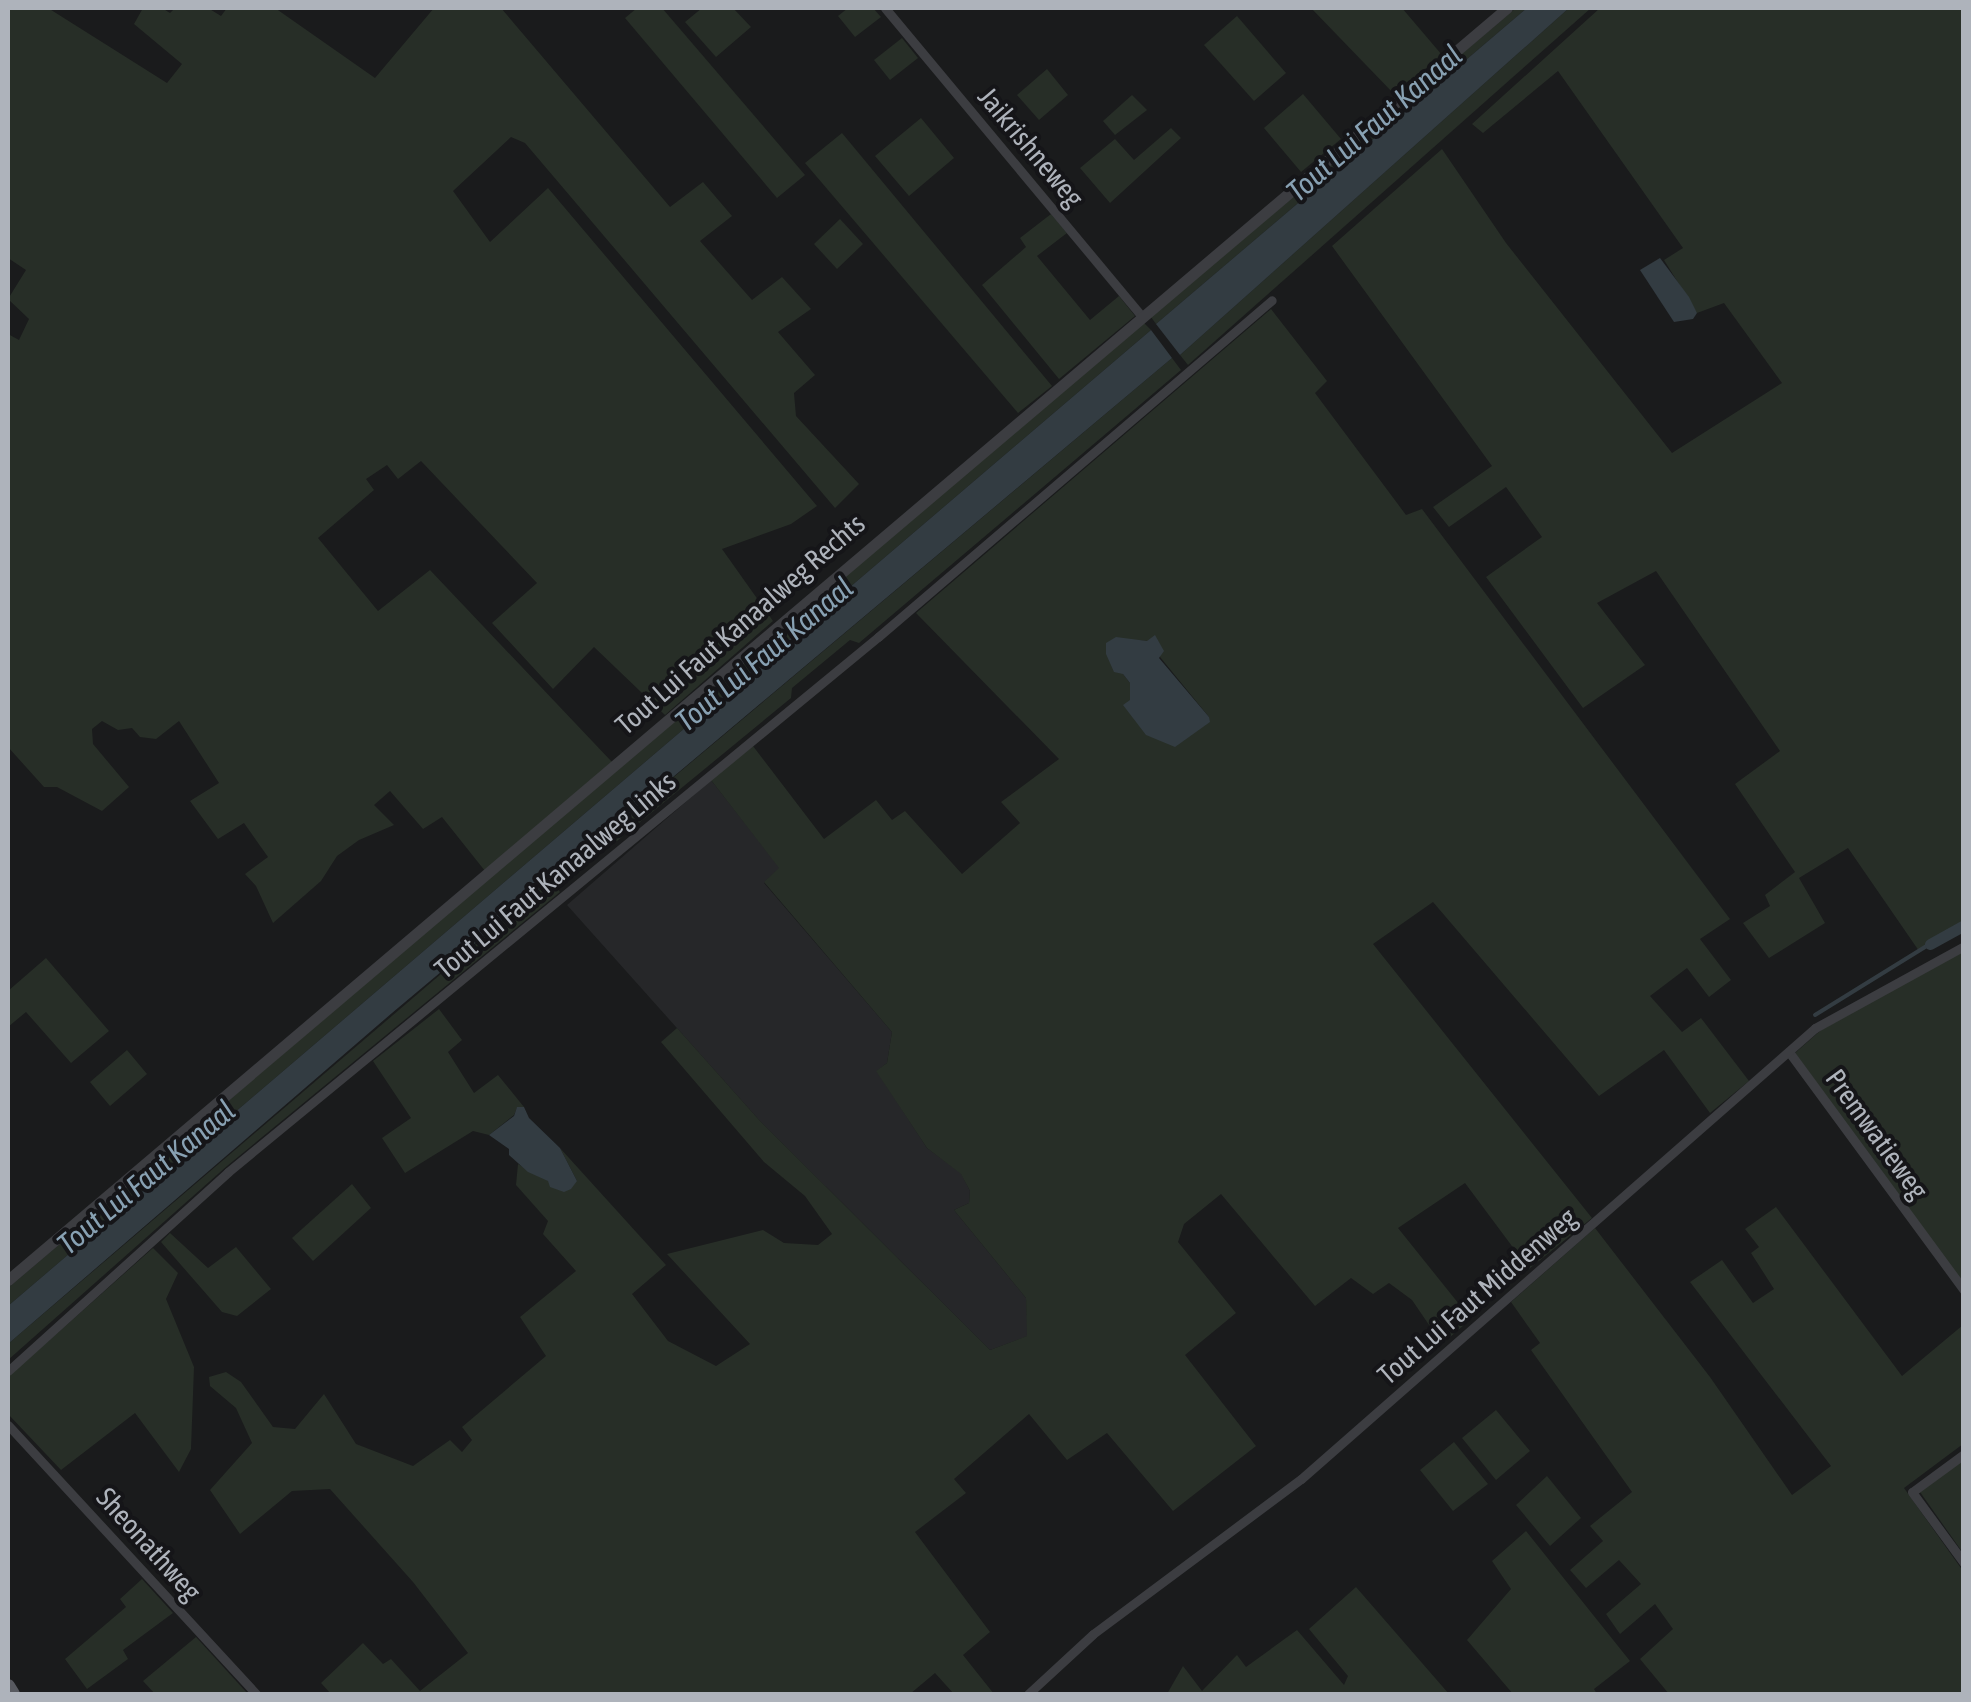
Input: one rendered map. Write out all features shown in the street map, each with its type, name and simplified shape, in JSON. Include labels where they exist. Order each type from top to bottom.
[{"type":"main road","points":[[8,1686],[13,1694]]},
{"type":"street","name":"Jaikrishneweg","points":[[885,8],[1142,316]]},
{"type":"street","name":"Tout Lui Faut Kanaalweg Rechts","points":[[8,1280],[1507,8]]},
{"type":"street","name":"Tout Lui Faut Kanaalweg Links","points":[[8,1371],[228,1172],[878,637],[1272,300]]},
{"type":"street","name":"Tout Lui Faut Middenweg","points":[[1028,1694],[1094,1634],[1301,1480],[1815,1028],[1964,946]]},
{"type":"street","name":"Premwatieweg","points":[[1790,1052],[1964,1290]]},
{"type":"street","name":"Sheonathweg","points":[[8,1424],[256,1694]]},
{"type":"street","points":[[1964,1454],[1912,1492],[1964,1563]]},
{"type":"shaded area","points":[[8,8],[48,8],[167,83],[182,64],[134,24],[143,8],[162,8],[170,13],[175,8],[208,8],[221,16],[227,8],[275,8],[375,78],[434,8],[501,8],[670,207],[703,182],[732,216],[700,241],[752,300],[782,277],[811,309],[778,332],[815,375],[794,393],[796,416],[859,484],[835,508],[525,143],[511,137],[453,191],[490,242],[548,188],[817,506],[791,524],[722,549],[773,621],[665,715],[594,647],[553,689],[492,623],[537,583],[421,461],[398,479],[387,465],[366,479],[374,490],[318,538],[378,611],[430,570],[612,762],[485,871],[442,817],[423,829],[390,791],[374,805],[394,825],[359,840],[337,856],[321,881],[273,923],[256,886],[245,874],[268,857],[244,823],[218,839],[190,801],[219,783],[179,721],[156,739],[140,737],[132,728],[118,730],[102,721],[92,729],[93,744],[129,787],[102,811],[57,787],[44,787],[8,747],[8,334],[19,340],[29,319],[8,299],[26,270],[8,258]]},
{"type":"shaded area","points":[[637,8],[662,8],[805,175],[777,198],[625,18]]},
{"type":"shaded area","points":[[702,8],[733,8],[751,27],[716,57],[685,22]]},
{"type":"shaded area","points":[[848,8],[873,8],[881,17],[855,37],[838,16]]},
{"type":"shaded area","points":[[1311,8],[1402,8],[1442,55],[1395,95]]},
{"type":"shaded area","points":[[1516,8],[1527,8],[1156,324],[1151,317]]},
{"type":"shaded area","points":[[1527,8],[1569,8],[1180,355],[1156,324]]},
{"type":"shaded area","points":[[1569,8],[1591,8],[1188,365],[1180,355]]},
{"type":"shaded area","points":[[1600,8],[1963,8],[1963,925],[1919,951],[1848,848],[1799,878],[1825,923],[1769,958],[1743,923],[1770,906],[1765,895],[1795,872],[1735,784],[1780,751],[1656,571],[1597,603],[1645,665],[1583,708],[1486,577],[1542,537],[1506,487],[1449,527],[1433,507],[1492,466],[1332,246],[1442,149],[1506,243],[1672,453],[1782,383],[1724,303],[1697,313],[1664,260],[1683,248],[1558,71],[1483,133],[1472,124]]},
{"type":"shaded area","points":[[1237,16],[1286,73],[1254,101],[1204,45]]},
{"type":"shaded area","points":[[902,38],[918,58],[890,80],[874,60]]},
{"type":"shaded area","points":[[1047,69],[1068,95],[1039,120],[1017,95]]},
{"type":"shaded area","points":[[1303,94],[1341,139],[1301,172],[1264,128]]},
{"type":"shaded area","points":[[1132,95],[1147,110],[1115,135],[1103,121]]},
{"type":"shaded area","points":[[921,118],[954,158],[909,196],[875,156]]},
{"type":"shaded area","points":[[1171,128],[1181,138],[1110,203],[1080,168],[1115,139],[1134,160]]},
{"type":"shaded area","points":[[842,133],[1052,386],[1018,413],[805,163]]},
{"type":"shaded area","points":[[1051,214],[1067,233],[1037,256],[1090,320],[1119,296],[1135,316],[1059,379],[982,285],[1026,247],[1020,238]]},
{"type":"shaded area","points":[[840,219],[863,244],[837,269],[814,244]]},
{"type":"shaded area","points":[[1660,258],[1689,297],[1697,313],[1693,319],[1674,322],[1640,270]]},
{"type":"shaded area","points":[[1271,309],[1327,381],[1315,393],[1406,515],[1422,509],[1730,919],[1700,939],[1731,980],[1709,997],[1687,968],[1650,996],[1682,1032],[1701,1018],[1749,1081],[1710,1113],[1664,1050],[1599,1096],[1433,902],[1373,944],[1592,1218],[1529,1269],[1465,1183],[1398,1228],[1471,1319],[1442,1344],[1412,1300],[1389,1283],[1373,1294],[1351,1278],[1315,1306],[1221,1194],[1184,1224],[1178,1242],[1236,1313],[1185,1355],[1256,1446],[1173,1511],[1107,1433],[1067,1460],[1029,1414],[954,1479],[966,1493],[915,1532],[990,1632],[963,1655],[994,1694],[954,1694],[935,1673],[910,1694],[331,1694],[321,1683],[363,1643],[383,1664],[391,1659],[420,1691],[468,1653],[413,1582],[330,1489],[292,1491],[240,1534],[210,1490],[252,1443],[236,1408],[210,1386],[209,1377],[226,1372],[241,1382],[273,1427],[295,1429],[324,1394],[356,1444],[413,1466],[450,1440],[462,1452],[472,1440],[462,1427],[546,1356],[520,1317],[576,1271],[543,1234],[548,1221],[516,1185],[518,1164],[549,1181],[577,1181],[560,1148],[666,1265],[632,1294],[668,1341],[716,1366],[750,1344],[667,1254],[763,1230],[784,1243],[818,1245],[832,1234],[805,1196],[764,1162],[661,1042],[677,1028],[760,1121],[990,1350],[1027,1336],[1026,1298],[954,1210],[969,1203],[970,1191],[961,1174],[927,1148],[876,1071],[887,1063],[892,1032],[764,882],[779,868],[711,780],[753,746],[824,839],[876,800],[892,820],[905,811],[962,874],[1020,823],[1001,802],[1059,759],[916,613]],"holes":[[[1132,640],[1147,641],[1209,717],[1181,739],[1130,700],[1130,683],[1123,674]]]},
{"type":"shaded area","points":[[1143,322],[1151,330],[8,1306],[8,1288]]},
{"type":"shaded area","points":[[1151,330],[1172,358],[392,1013],[8,1344],[8,1306]]},
{"type":"shaded area","points":[[1172,358],[1181,370],[859,643],[850,640],[792,688],[791,698],[617,841],[587,850]]},
{"type":"shaded area","points":[[1155,635],[1164,651],[1159,658],[1210,722],[1175,747],[1146,735],[1123,705],[1130,700],[1130,683],[1123,674],[1114,672],[1106,654],[1106,643],[1116,637],[1147,641]]},
{"type":"shaded area","points":[[711,780],[780,868],[764,883],[892,1032],[887,1063],[877,1071],[927,1148],[961,1173],[970,1191],[969,1203],[954,1210],[1026,1298],[1028,1336],[990,1350],[760,1121],[567,905]]},
{"type":"shaded area","points":[[551,880],[560,892],[227,1166],[8,1360],[8,1344]]},
{"type":"shaded area","points":[[1963,950],[1963,1285],[1795,1053],[1821,1030]]},
{"type":"shaded area","points":[[46,958],[109,1031],[71,1063],[26,1012],[8,1027],[8,991]]},
{"type":"shaded area","points":[[439,1009],[462,1040],[448,1052],[474,1093],[498,1075],[524,1107],[517,1108],[489,1135],[473,1131],[405,1173],[382,1138],[411,1118],[373,1061]]},
{"type":"shaded area","points":[[127,1050],[147,1074],[110,1106],[90,1082]]},
{"type":"shaded area","points":[[517,1107],[524,1107],[529,1118],[560,1148],[577,1181],[571,1189],[564,1192],[550,1187],[548,1181],[528,1172],[509,1155],[509,1149],[489,1135],[514,1116]]},
{"type":"shaded area","points":[[352,1184],[371,1208],[313,1261],[292,1238]]},
{"type":"shaded area","points":[[1776,1207],[1902,1376],[1963,1325],[1963,1444],[1904,1488],[1963,1571],[1963,1694],[1669,1694],[1640,1659],[1673,1629],[1655,1604],[1620,1634],[1606,1614],[1641,1584],[1619,1560],[1586,1588],[1570,1570],[1603,1541],[1590,1526],[1632,1492],[1531,1350],[1540,1343],[1511,1302],[1595,1228],[1710,1377],[1792,1495],[1831,1466],[1690,1282],[1722,1260],[1753,1303],[1774,1289],[1751,1253],[1759,1247],[1745,1229]]},
{"type":"shaded area","points":[[170,1233],[208,1268],[236,1247],[271,1289],[237,1316],[222,1312],[161,1242]]},
{"type":"shaded area","points":[[153,1248],[178,1273],[166,1299],[194,1367],[191,1449],[179,1472],[135,1413],[61,1470],[8,1414],[8,1377]]},
{"type":"shaded area","points":[[1496,1410],[1530,1451],[1496,1480],[1462,1438]]},
{"type":"shaded area","points":[[1454,1442],[1488,1484],[1453,1511],[1420,1470]]},
{"type":"shaded area","points":[[1963,1460],[1963,1553],[1920,1492]]},
{"type":"shaded area","points":[[1547,1476],[1581,1518],[1550,1546],[1516,1505]]},
{"type":"shaded area","points":[[1526,1531],[1630,1661],[1594,1689],[1597,1694],[1513,1694],[1467,1640],[1511,1589],[1492,1561]]},
{"type":"shaded area","points":[[142,1579],[173,1613],[123,1650],[128,1659],[87,1689],[65,1659],[126,1607],[120,1599]]},
{"type":"shaded area","points":[[1356,1587],[1449,1694],[1167,1694],[1183,1666],[1202,1691],[1237,1655],[1246,1667],[1297,1630],[1344,1685],[1348,1676],[1309,1629]]},
{"type":"shaded area","points":[[196,1637],[248,1694],[155,1694],[143,1681]]},
{"type":"waterway","points":[[1930,944],[1964,925]]},
{"type":"waterway","points":[[1815,1015],[1930,944]]},
{"type":"water label","name":"Tout Lui Faut Kanaal","points":[[1374,123]]},
{"type":"water label","name":"Tout Lui Faut Kanaal","points":[[764,654]]},
{"type":"water label","name":"Tout Lui Faut Kanaal","points":[[146,1177]]}]
